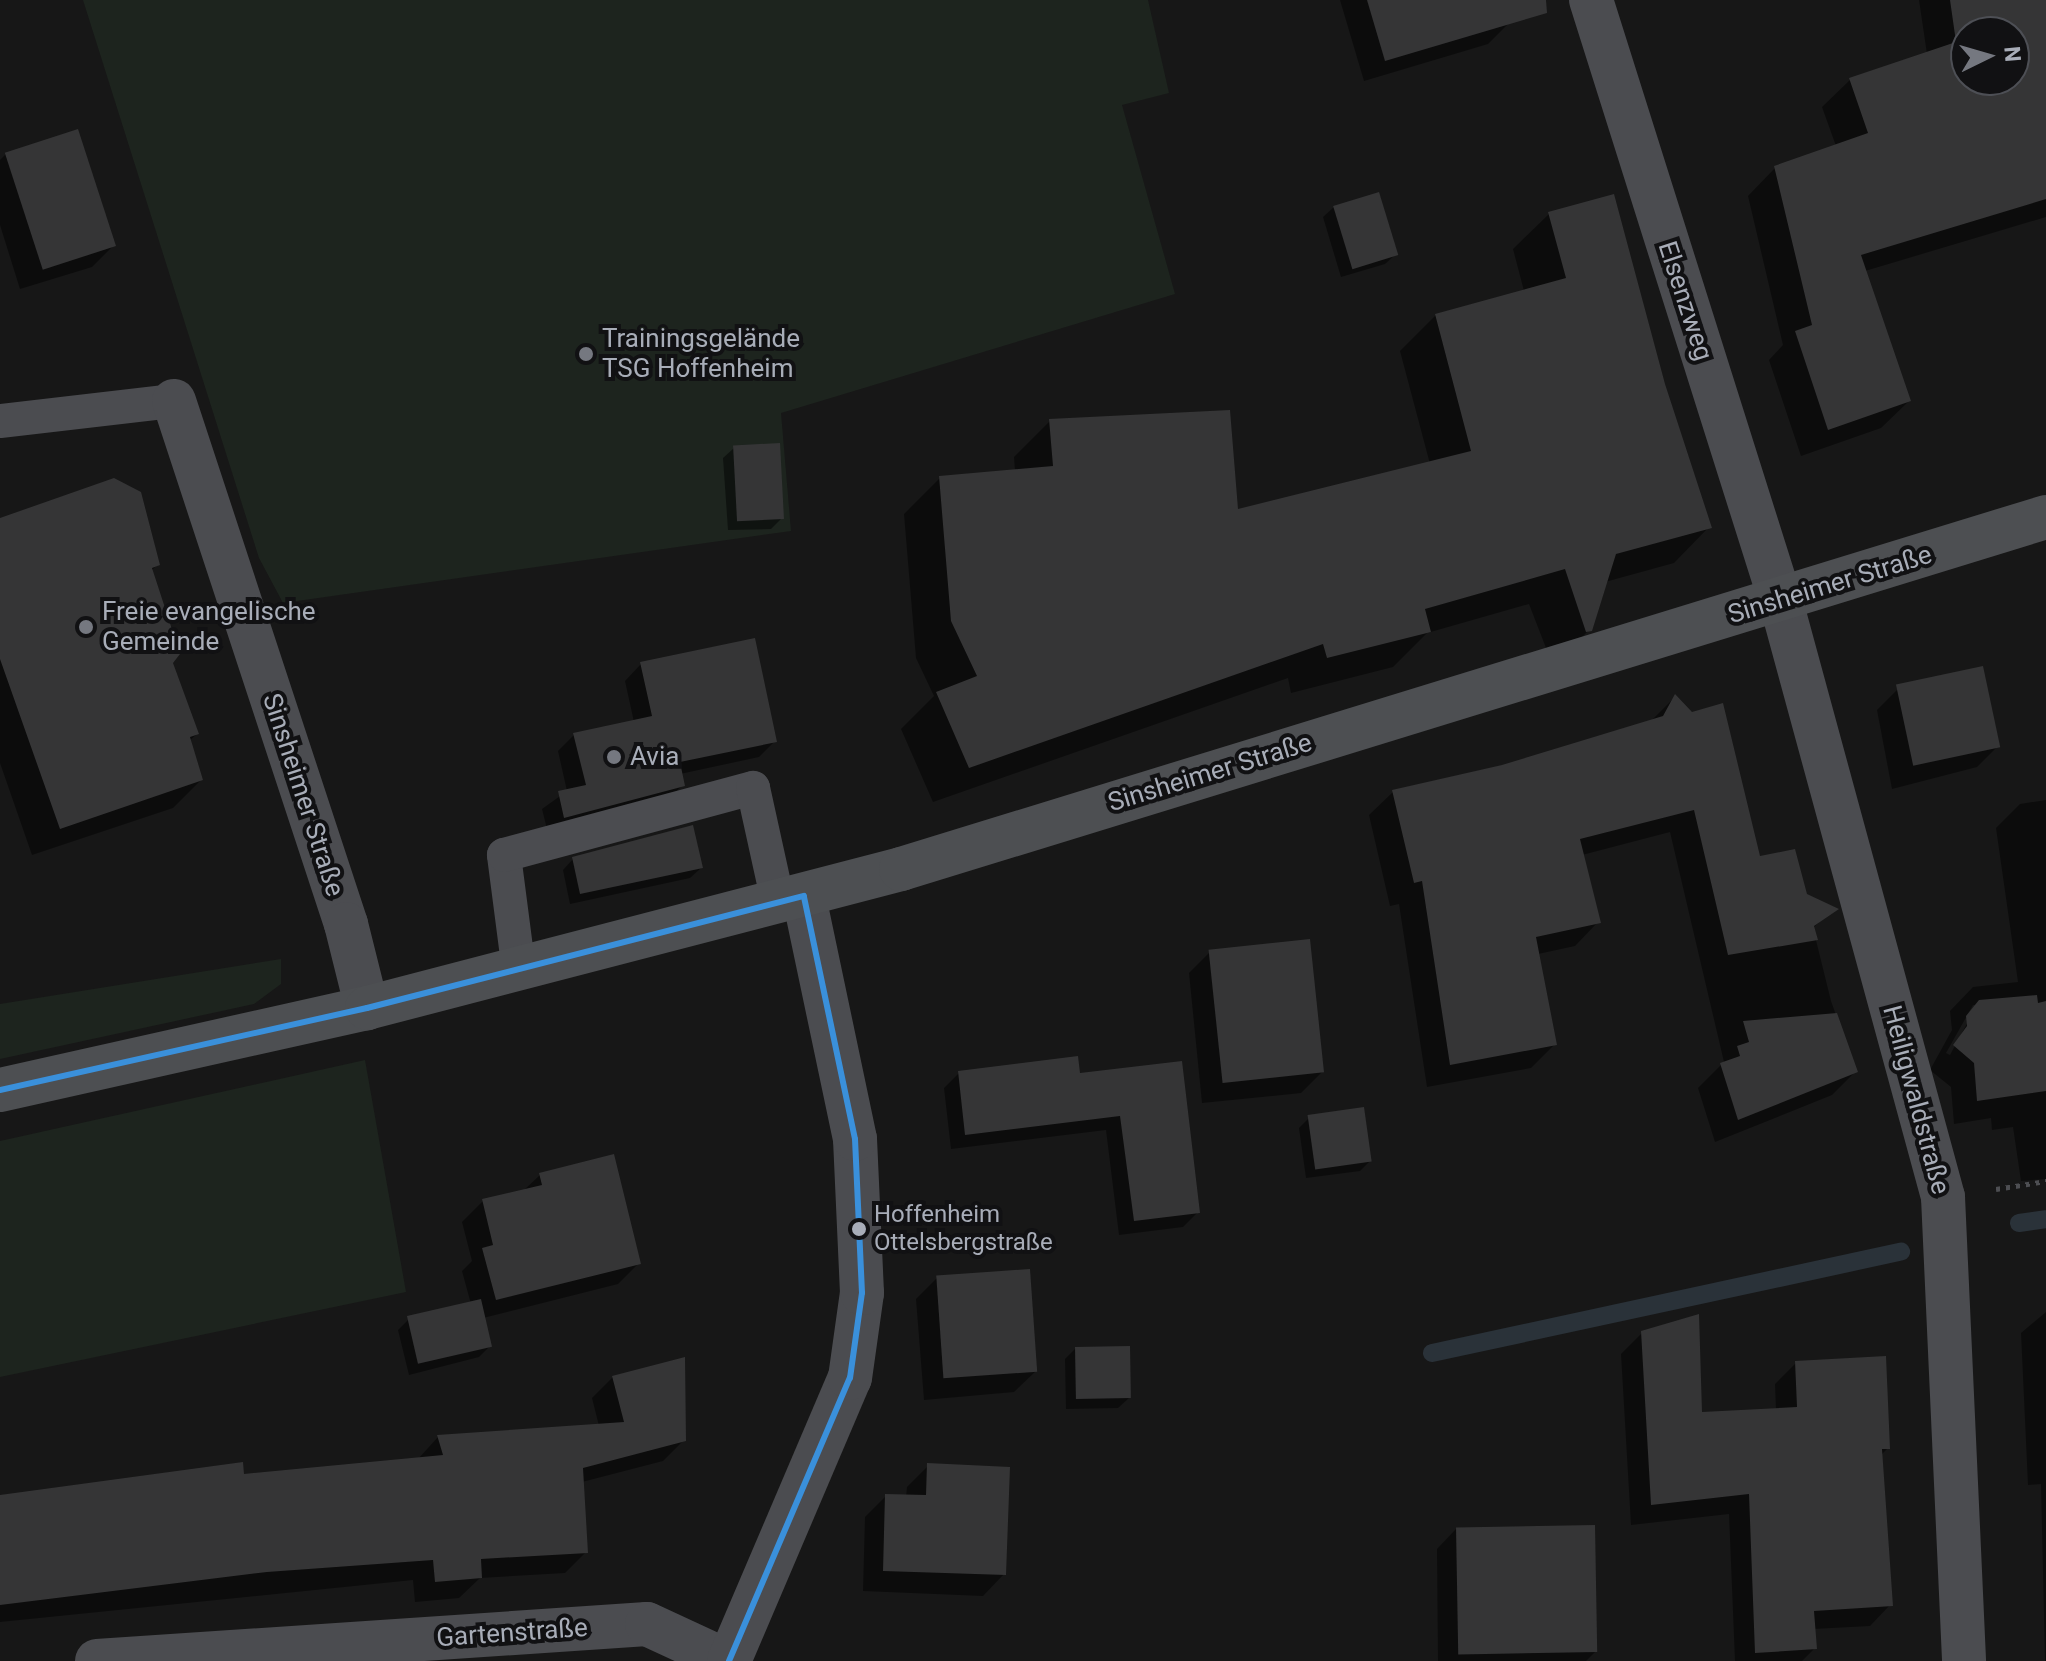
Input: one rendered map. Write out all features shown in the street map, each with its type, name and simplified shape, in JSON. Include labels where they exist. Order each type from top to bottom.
[{"type":"main road","name":"Sinsheimer Straße","points":[[0,1090],[367,1008],[791,899],[1781,602],[2046,517]]},
{"type":"street","name":"Elsenzweg","points":[[1591,0],[1781,602]]},
{"type":"street","name":"Sinsheimer Straße","points":[[174,401],[346,924],[367,1008]]},
{"type":"street","name":"Heiligwaldstraße","points":[[1781,602],[1943,1197],[1964,1661]]},
{"type":"street","points":[[728,1661],[850,1378],[862,1293],[855,1139],[791,899]]},
{"type":"street","name":"Gartenstraße","points":[[97,1661],[647,1624],[728,1661]]},
{"type":"lane","points":[[0,421],[174,401]]},
{"type":"lane","points":[[519,971],[504,855],[753,788],[791,899]]},
{"type":"shaded area","name":"Trainingsgelände TSG Hoffenheim","points":[[83,0],[1148,0],[1169,93],[1122,105],[1175,294],[781,413],[791,531],[283,603],[259,558]]},
{"type":"shaded area","points":[[281,959],[281,984],[254,1004],[0,1059],[0,1004]]},
{"type":"shaded area","points":[[365,1060],[406,1292],[0,1377],[0,1141]]},
{"type":"building","points":[[1367,0],[1546,0],[1547,13],[1385,61]]},
{"type":"building","points":[[1950,0],[2046,0],[2046,199],[1861,255],[1911,401],[1828,430],[1795,331],[1812,325],[1774,166],[1868,133],[1849,78],[1950,44],[1950,96],[2030,96],[2030,16],[1952,16]]},
{"type":"building","points":[[78,129],[116,246],[43,270],[5,153]]},
{"type":"building","points":[[1379,192],[1398,255],[1352,269],[1333,206]]},
{"type":"building","points":[[1614,194],[1665,384],[1712,528],[1616,554],[1592,631],[1586,632],[1565,569],[1425,609],[1431,632],[1327,658],[1323,644],[969,768],[936,692],[977,676],[951,621],[939,476],[1053,466],[1049,419],[1230,410],[1238,509],[1471,451],[1435,314],[1566,278],[1548,212]]},
{"type":"building","points":[[780,443],[784,519],[737,521],[733,445]]},
{"type":"building","name":"Freie evangelische Gemeinde","points":[[114,478],[141,492],[160,565],[152,568],[180,654],[173,663],[199,734],[190,737],[203,780],[60,829],[0,659],[0,518]]},
{"type":"building","points":[[755,638],[777,742],[680,762],[685,786],[564,818],[558,791],[586,785],[573,733],[652,716],[640,662]]},
{"type":"building","points":[[1983,666],[2000,747],[1913,766],[1896,685]]},
{"type":"building","points":[[1675,694],[1692,712],[1723,703],[1760,856],[1795,849],[1807,894],[1839,909],[1814,926],[1818,940],[1728,955],[1694,810],[1580,839],[1601,923],[1536,937],[1557,1045],[1450,1065],[1422,881],[1414,883],[1392,790],[1502,765],[1663,716]]},
{"type":"building","points":[[693,825],[703,868],[580,894],[572,857]]},
{"type":"building","points":[[1310,939],[1324,1072],[1223,1083],[1209,950]]},
{"type":"building","points":[[2037,995],[2038,1003],[2046,1001],[2046,1091],[1977,1101],[1974,1063],[1953,1045],[1967,1026],[1966,1016],[1979,1000]]},
{"type":"building","points":[[1837,1013],[1858,1072],[1738,1120],[1720,1063],[1740,1056],[1737,1046],[1749,1042],[1743,1021]]},
{"type":"building","points":[[1078,1056],[1080,1073],[1182,1061],[1200,1213],[1134,1221],[1120,1116],[965,1135],[958,1071]]},
{"type":"building","points":[[1364,1107],[1372,1161],[1315,1169],[1308,1115]]},
{"type":"building","points":[[614,1154],[641,1264],[496,1300],[482,1248],[493,1245],[482,1199],[542,1185],[539,1173]]},
{"type":"building","points":[[1030,1269],[1037,1372],[943,1378],[936,1276]]},
{"type":"building","points":[[481,1299],[492,1347],[418,1364],[407,1316]]},
{"type":"building","points":[[1699,1314],[1702,1412],[1797,1407],[1795,1361],[1886,1356],[1890,1449],[1882,1449],[1893,1606],[1814,1611],[1817,1649],[1755,1653],[1749,1494],[1651,1505],[1641,1331]]},
{"type":"building","points":[[1130,1346],[1131,1398],[1076,1399],[1075,1347]]},
{"type":"building","points":[[685,1357],[686,1441],[583,1468],[588,1553],[481,1559],[482,1578],[435,1582],[433,1560],[267,1572],[0,1605],[0,1495],[243,1462],[244,1474],[443,1455],[437,1435],[624,1422],[612,1376]]},
{"type":"building","points":[[927,1463],[1010,1467],[1006,1575],[883,1571],[885,1494],[926,1495]]},
{"type":"building","points":[[1595,1525],[1597,1652],[1458,1654],[1456,1527]]},
{"type":"waterway","points":[[2019,1223],[2046,1219]]},
{"type":"waterway","points":[[1432,1353],[1901,1252]]},
{"type":"transit line","points":[[0,1090],[367,1008],[804,896]]},
{"type":"transit line","points":[[729,1661],[850,1378],[862,1293],[855,1139],[804,896]]},
{"type":"place","name":"Trainingsgelände TSG Hoffenheim","points":[[586,354]]},
{"type":"place","name":"Freie evangelische Gemeinde","points":[[86,627]]},
{"type":"place","name":"Avia","points":[[614,757]]},
{"type":"place","name":"Hoffenheim Ottelsbergstraße","points":[[859,1229]]}]
